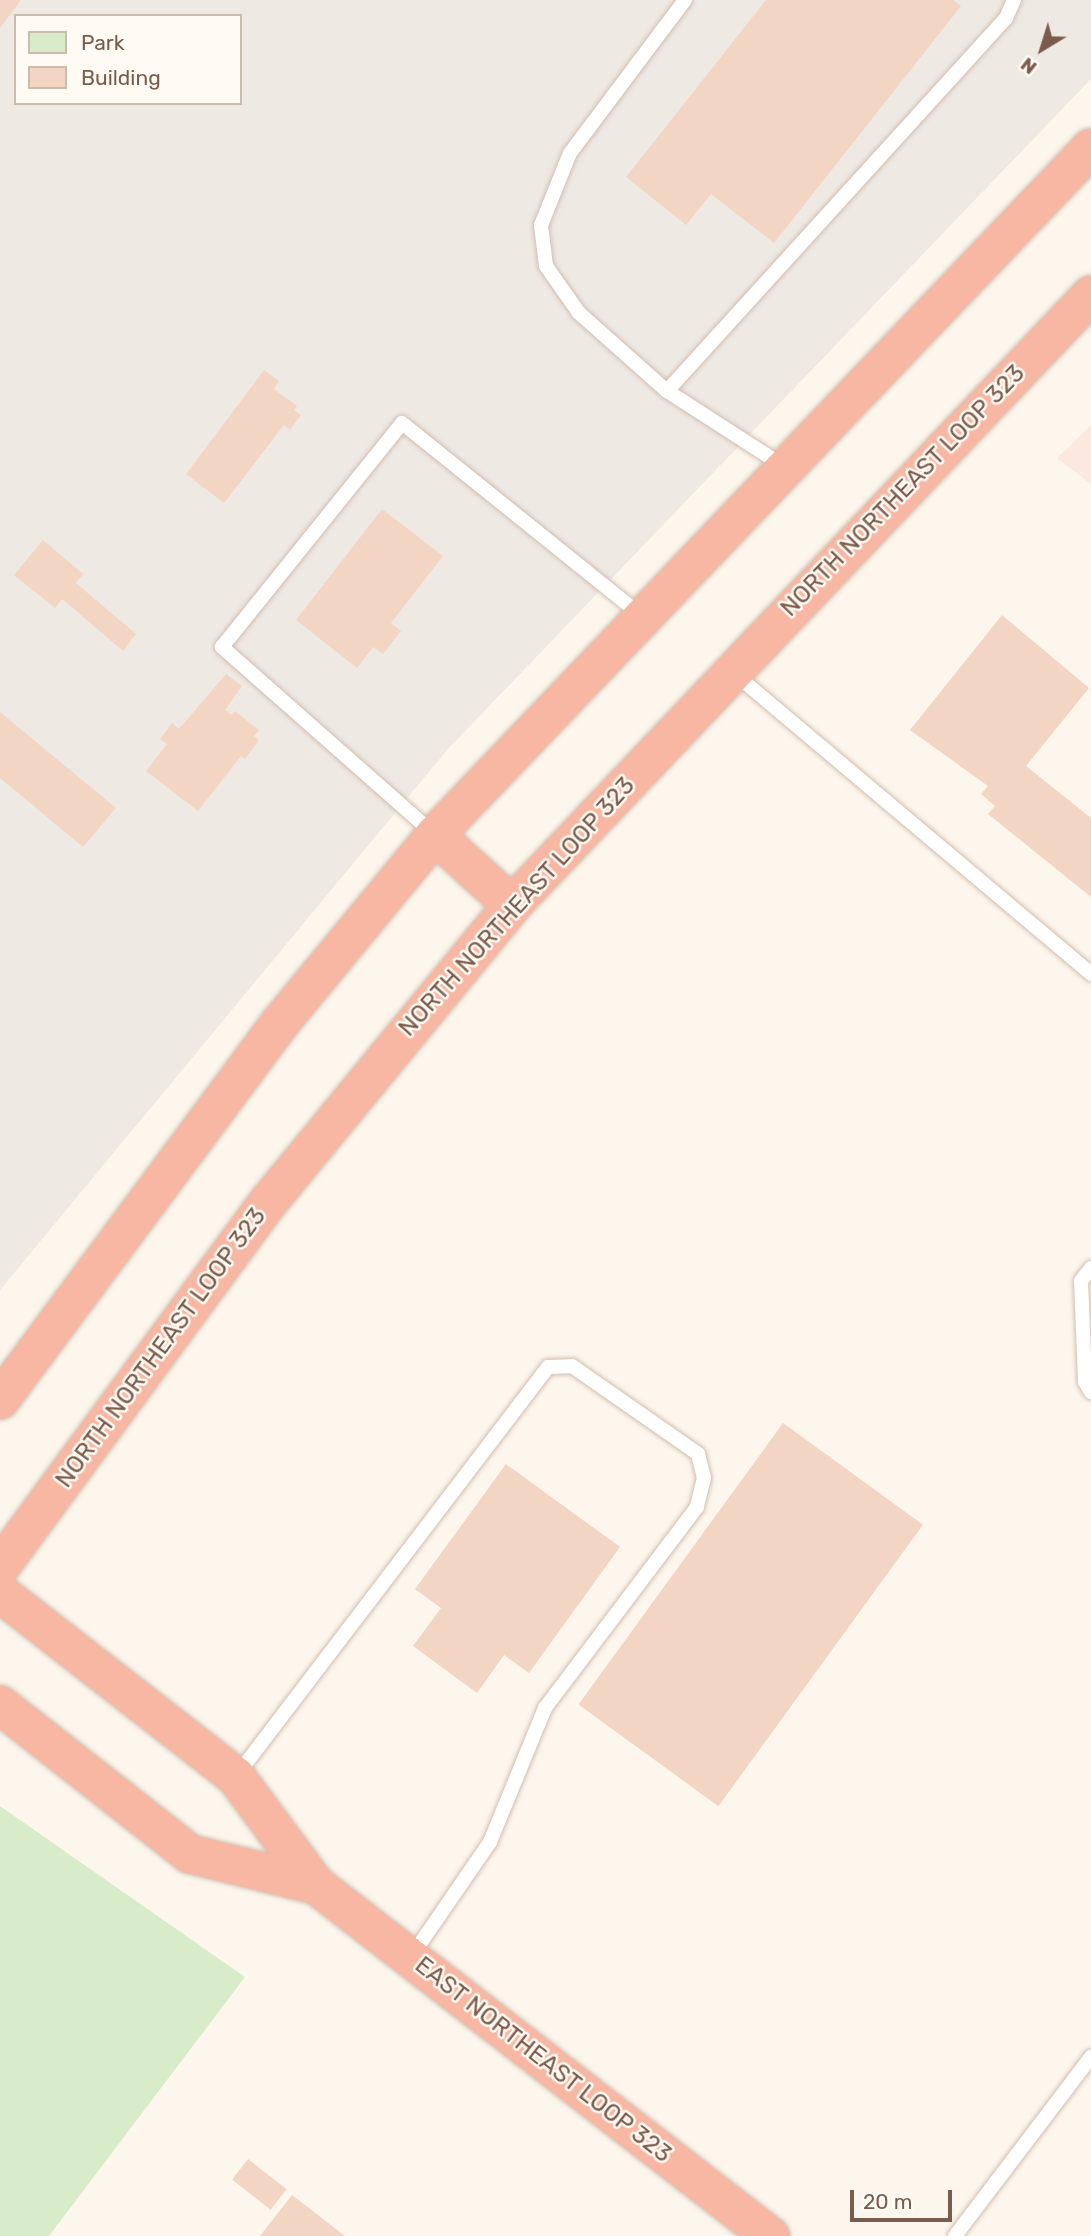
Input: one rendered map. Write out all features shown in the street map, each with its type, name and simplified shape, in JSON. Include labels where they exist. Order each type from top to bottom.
[{"type":"highway","points":[[0,1400],[280,1023],[435,835],[1091,148]]},
{"type":"highway","name":"NORTH NORTHEAST LOOP 323","points":[[0,1567],[277,1190],[512,905],[1091,295]]},
{"type":"highway","points":[[435,835],[512,905]]},
{"type":"highway","name":"EAST NORTHEAST LOOP 323","points":[[0,1593],[236,1776],[316,1885],[770,2236]]},
{"type":"highway","name":"EAST NORTHEAST LOOP 323","points":[[0,1705],[190,1854],[316,1885]]},
{"type":"lane","points":[[685,0],[570,153],[541,225],[546,266],[579,313],[667,391],[786,467]]},
{"type":"lane","points":[[667,391],[1006,18],[1014,0]]},
{"type":"lane","points":[[435,835],[222,647],[402,423],[644,617]]},
{"type":"lane","points":[[732,671],[1091,974]]},
{"type":"lane","points":[[1091,1268],[1081,1281],[1085,1382],[1091,1392]]},
{"type":"lane","points":[[236,1776],[548,1367],[572,1366],[698,1454],[704,1478],[697,1507],[545,1708],[489,1842],[410,1958]]},
{"type":"lane","points":[[954,2236],[1091,2057]]},
{"type":"shaded area","points":[[0,0],[1091,0],[1091,79],[447,750],[0,1290]]},
{"type":"shaded area","points":[[1091,425],[1091,484],[1057,458]]},
{"type":"green space","points":[[0,1806],[245,1977],[49,2236],[0,2236]]},
{"type":"building","points":[[0,0],[21,0],[0,28]]},
{"type":"building","points":[[766,0],[953,0],[961,6],[774,243],[711,194],[686,225],[626,177]]},
{"type":"building","points":[[264,370],[279,381],[274,389],[297,406],[294,410],[301,415],[290,430],[284,425],[224,503],[186,474]]},
{"type":"building","points":[[382,509],[443,556],[391,623],[401,631],[383,654],[373,647],[357,668],[296,620]]},
{"type":"building","points":[[43,540],[83,574],[76,583],[136,634],[123,651],[62,599],[55,608],[14,575]]},
{"type":"building","points":[[1002,615],[1089,688],[1026,766],[1091,818],[1091,897],[988,814],[995,806],[981,794],[988,786],[910,730]]},
{"type":"building","points":[[226,674],[242,686],[225,710],[232,715],[235,711],[259,730],[254,736],[259,740],[245,759],[241,756],[198,811],[146,771],[167,744],[160,739],[172,723],[179,729]]},
{"type":"building","points":[[0,712],[116,808],[83,847],[0,778]]},
{"type":"building","points":[[783,1423],[923,1525],[718,1806],[578,1705]]},
{"type":"building","points":[[506,1464],[620,1547],[529,1673],[504,1655],[477,1693],[413,1646],[441,1608],[415,1589]]},
{"type":"building","points":[[248,2159],[287,2189],[271,2210],[232,2179]]},
{"type":"building","points":[[292,2195],[345,2236],[260,2236]]}]
